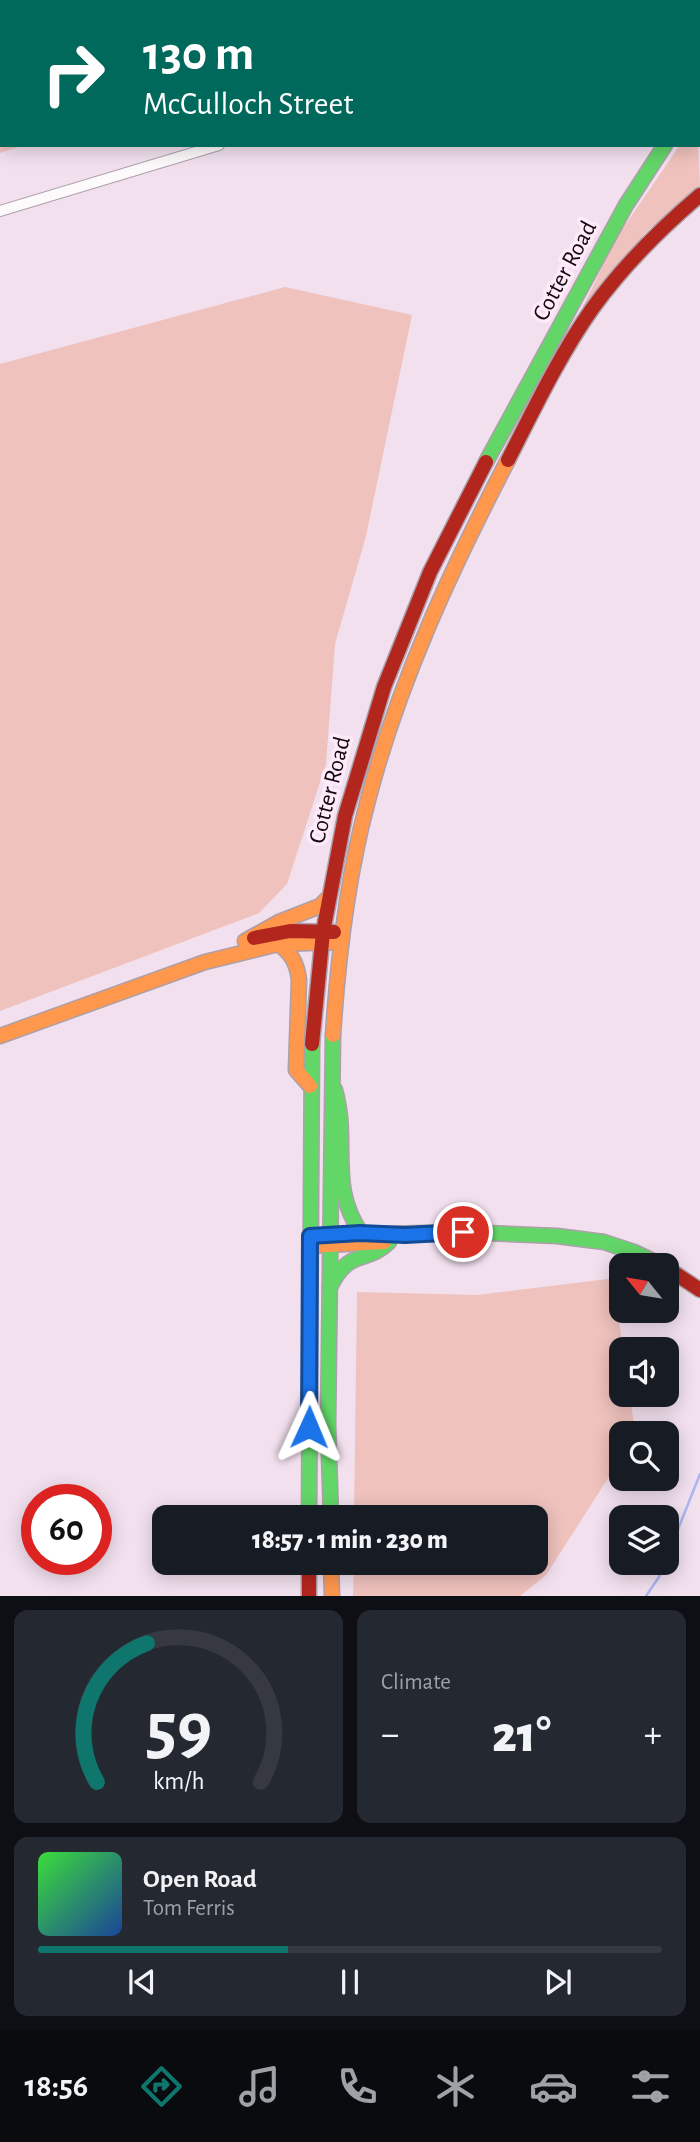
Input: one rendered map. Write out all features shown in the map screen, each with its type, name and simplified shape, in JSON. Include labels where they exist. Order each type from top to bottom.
[{"type":"main road","name":"Cotter Road","points":[[309,1505],[310,1086],[322,936],[345,816],[369,732],[416,603],[483,467],[621,214],[662,147]]},
{"type":"main road","name":"Cotter Road","points":[[331,1505],[328,1425],[334,1009],[342,937],[361,830],[377,767],[409,674],[460,554],[579,328],[628,264],[700,195]]},
{"type":"main road","points":[[205,962],[279,922],[320,906],[328,898]]},
{"type":"main road","points":[[245,941],[290,931],[342,937]]},
{"type":"main road","points":[[0,1037],[205,962],[322,936]]},
{"type":"main road","points":[[278,944],[293,956],[297,966],[299,980],[296,1070],[310,1086]]},
{"type":"main road","points":[[331,1082],[342,1107],[343,1202],[352,1223],[360,1233]]},
{"type":"main road","points":[[331,1240],[360,1233],[405,1235],[463,1232],[557,1236],[604,1242],[636,1253]]},
{"type":"main road","points":[[310,1241],[389,1241],[405,1235]]},
{"type":"main road","points":[[329,1290],[343,1265],[352,1259],[383,1250],[389,1241]]},
{"type":"main road","points":[[679,1276],[700,1290]]},
{"type":"main road","points":[[309,1575],[309,1596]]},
{"type":"main road","points":[[331,1575],[332,1596]]},
{"type":"street","points":[[0,211],[212,147]]},
{"type":"shaded area","points":[[0,147],[18,147],[0,153]]},
{"type":"shaded area","points":[[679,147],[698,147],[700,186],[645,233],[569,335],[617,237]]},
{"type":"shaded area","points":[[285,287],[412,315],[366,536],[335,644],[326,764],[287,884],[259,913],[0,1011],[0,364]]},
{"type":"shaded area","points":[[609,1279],[609,1323],[619,1323],[621,1337],[609,1337],[609,1407],[632,1407],[633,1421],[609,1421],[609,1477],[548,1572],[548,1505],[354,1505],[357,1292],[477,1295]]},
{"type":"shaded area","points":[[354,1575],[546,1575],[520,1596],[353,1596]]},
{"type":"waterway","points":[[679,1527],[700,1474]]},
{"type":"waterway","points":[[646,1596],[660,1575]]},
{"type":"traffic: fast","points":[[486,462],[626,205],[664,147]]},
{"type":"traffic: fast","points":[[331,1505],[328,1425],[333,1035]]},
{"type":"traffic: fast","points":[[309,1505],[312,1044]]},
{"type":"traffic: fast","points":[[335,1090],[341,1128],[345,1198],[361,1233]]},
{"type":"traffic: fast","points":[[310,1236],[463,1232],[557,1236],[604,1242],[636,1253]]},
{"type":"traffic: fast","points":[[330,1287],[344,1266],[381,1249],[389,1242]]},
{"type":"traffic: slow","points":[[333,1035],[349,889],[360,832],[380,759],[410,671],[428,628],[466,543],[508,460]]},
{"type":"traffic: slow","points":[[245,941],[279,922],[320,906],[328,898]]},
{"type":"traffic: slow","points":[[0,1036],[205,962],[278,944],[341,942]]},
{"type":"traffic: slow","points":[[278,944],[290,955],[298,974],[296,1070],[310,1086]]},
{"type":"traffic: slow","points":[[310,1246],[384,1242]]},
{"type":"traffic: slow","points":[[331,1575],[332,1596]]},
{"type":"traffic: jam","points":[[508,460],[558,364],[592,309],[643,249],[700,195]]},
{"type":"traffic: jam","points":[[312,1044],[323,932],[345,816],[384,687],[430,572],[486,462]]},
{"type":"traffic: jam","points":[[254,938],[290,931],[334,932]]},
{"type":"traffic: jam","points":[[679,1276],[700,1290]]},
{"type":"traffic: jam","points":[[309,1575],[309,1596]]},
{"type":"route","points":[[309,1427],[310,1236],[463,1232]]}]
